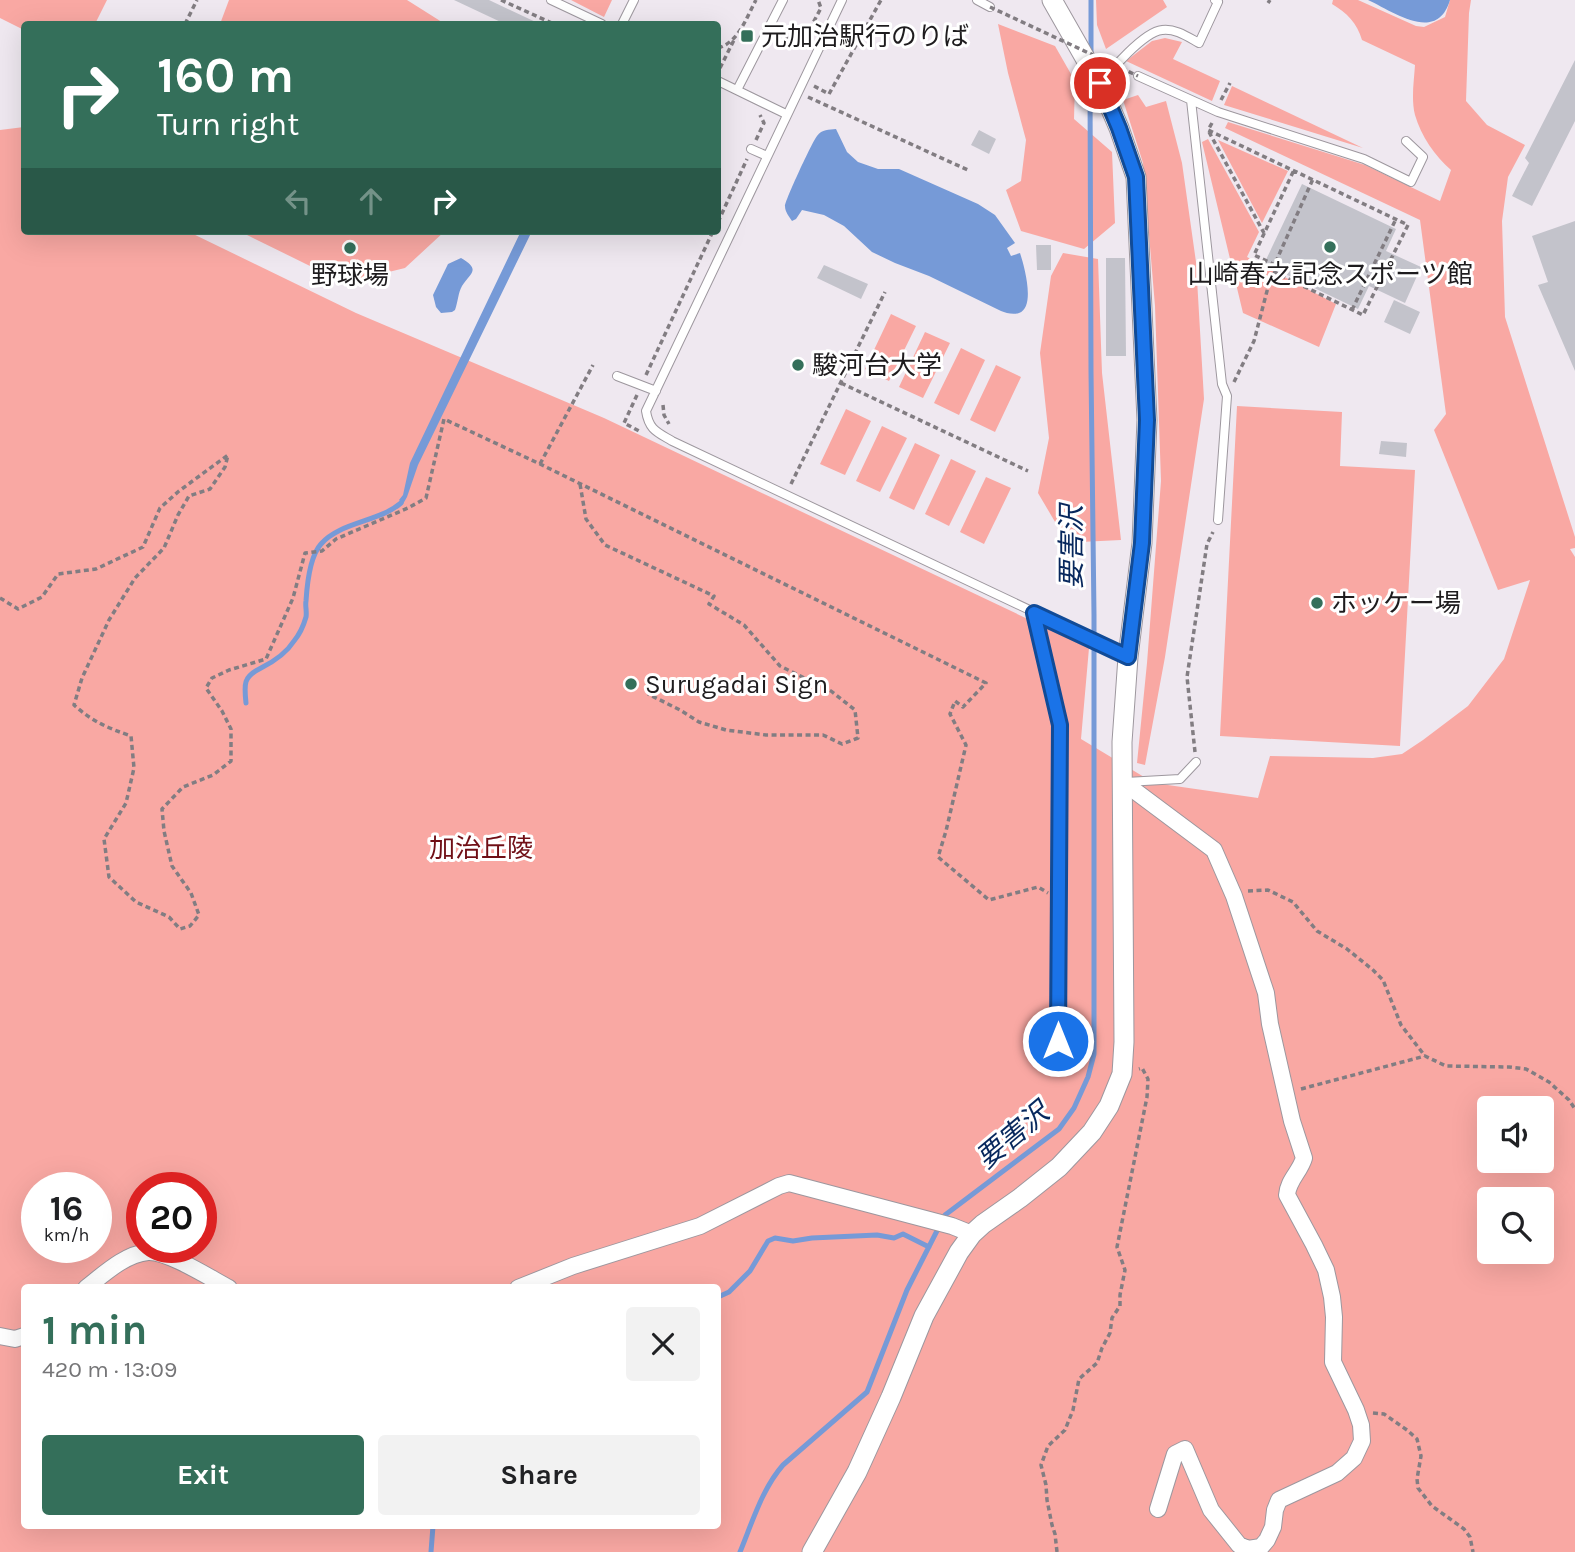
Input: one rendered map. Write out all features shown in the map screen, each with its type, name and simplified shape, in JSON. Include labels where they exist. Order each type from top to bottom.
[{"type":"street","points":[[812,1552],[857,1472],[924,1316],[959,1252],[983,1224],[1059,1167],[1084,1141],[1109,1106],[1122,1074],[1122,741],[1128,657],[1142,543],[1147,420],[1136,177],[1101,84],[1052,0]]},
{"type":"street","points":[[1123,782],[1214,850],[1232,891],[1266,993],[1270,1024],[1292,1121],[1304,1158],[1287,1188],[1287,1195],[1326,1270],[1334,1317],[1333,1362],[1361,1425],[1362,1441],[1354,1458],[1337,1473],[1279,1500],[1273,1527],[1268,1540],[1261,1547],[1248,1549],[1239,1545],[1211,1510],[1185,1449],[1175,1454],[1158,1509]]},
{"type":"street","points":[[528,1284],[573,1266],[700,1226],[789,1183],[952,1226],[972,1234]]},
{"type":"street","points":[[91,1284],[115,1265],[146,1252],[162,1253],[221,1284]]},
{"type":"street","points":[[0,1336],[15,1339],[21,1337]]},
{"type":"lane","points":[[551,0],[596,21]]},
{"type":"lane","points":[[624,21],[634,0]]},
{"type":"lane","points":[[737,90],[783,0]]},
{"type":"lane","points":[[842,0],[646,411],[648,421],[653,430],[672,442],[1128,657]]},
{"type":"lane","points":[[977,0],[990,7]]},
{"type":"lane","points":[[1101,84],[1109,72],[1152,33],[1164,29],[1176,31],[1199,43],[1218,2],[1215,0]]},
{"type":"lane","points":[[1138,76],[1218,112],[1364,159],[1411,182],[1423,157],[1406,141]]},
{"type":"lane","points":[[721,82],[786,114]]},
{"type":"lane","points":[[1191,100],[1222,384],[1227,396],[1218,520]]},
{"type":"lane","points":[[751,149],[766,156]]},
{"type":"lane","points":[[617,376],[656,391]]},
{"type":"lane","points":[[1034,613],[1060,725],[1058,1041]]},
{"type":"lane","points":[[1123,782],[1180,779],[1196,762]]},
{"type":"path","points":[[186,21],[197,0]]},
{"type":"path","points":[[501,0],[547,21]]},
{"type":"path","points":[[721,67],[756,0]]},
{"type":"path","points":[[787,19],[783,29],[787,39],[794,43],[805,38],[821,8],[818,0]]},
{"type":"path","points":[[814,86],[830,94],[881,0]]},
{"type":"path","points":[[990,7],[1138,76]]},
{"type":"path","points":[[535,16],[539,9]]},
{"type":"path","points":[[721,47],[736,37]]},
{"type":"path","points":[[1221,100],[1230,83]]},
{"type":"path","points":[[806,96],[970,171]]},
{"type":"path","points":[[1208,130],[1218,112]]},
{"type":"path","points":[[1208,130],[1408,225],[1363,315],[1272,271]]},
{"type":"path","points":[[1208,130],[1264,233]]},
{"type":"path","points":[[1275,265],[1254,255],[1294,170]]},
{"type":"path","points":[[1227,396],[1254,341],[1272,271],[1313,179]]},
{"type":"path","points":[[1352,310],[1396,219]]},
{"type":"path","points":[[624,423],[711,235]]},
{"type":"path","points":[[790,486],[885,292]]},
{"type":"path","points":[[540,464],[593,365]]},
{"type":"path","points":[[841,383],[1028,471]]},
{"type":"path","points":[[663,402],[664,415],[671,429]]},
{"type":"path","points":[[0,598],[18,609],[42,597],[58,574],[96,569],[143,547],[160,508],[178,491],[228,455],[225,467],[209,489],[189,496],[164,548],[135,578],[109,620],[82,678],[74,705],[89,718],[131,736],[134,768],[126,803],[104,839],[109,877],[136,902],[169,917],[180,929],[190,926],[199,915],[191,893],[172,866],[162,809],[183,787],[213,775],[231,761],[231,729],[206,688],[212,678],[265,659],[293,598],[305,553],[322,551],[336,539],[426,498],[444,419],[986,683],[963,707],[955,702],[950,715],[966,745],[938,857],[989,900],[1038,887],[1059,900]]},
{"type":"path","points":[[580,484],[586,519],[605,545],[714,596],[709,604],[744,625],[780,666],[831,691],[855,710],[858,737],[842,744],[823,735],[766,735],[726,730],[699,722],[648,694]]},
{"type":"path","points":[[1196,762],[1187,677],[1207,544],[1218,520]]},
{"type":"path","points":[[1232,891],[1268,890],[1281,895],[1293,902],[1317,931],[1347,949],[1373,970],[1383,980],[1401,1025],[1426,1056],[1446,1066],[1526,1069],[1549,1082],[1569,1100],[1575,1110]]},
{"type":"path","points":[[1286,1092],[1426,1056]]},
{"type":"path","points":[[1058,1552],[1041,1465],[1048,1446],[1065,1430],[1073,1410],[1079,1379],[1097,1363],[1110,1333],[1112,1318],[1120,1306],[1125,1270],[1117,1247],[1147,1097],[1148,1079],[1142,1068],[1122,1074]]},
{"type":"path","points":[[1357,1415],[1384,1414],[1417,1439],[1421,1456],[1418,1488],[1432,1506],[1464,1529],[1470,1537],[1473,1552]]},
{"type":"green space","points":[[0,0],[107,0],[96,21],[21,21],[21,28],[0,18]]},
{"type":"green space","points":[[229,0],[407,0],[440,21],[221,21]]},
{"type":"green space","points":[[571,0],[612,0],[604,17]]},
{"type":"green space","points":[[1096,0],[1163,0],[1167,7],[1106,49],[1097,25]]},
{"type":"green space","name":"加治丘陵","points":[[1333,0],[1358,0],[1416,26],[1424,27],[1445,17],[1450,0],[1471,0],[1466,101],[1487,125],[1525,145],[1508,177],[1502,221],[1505,317],[1575,537],[1575,548],[1570,549],[1575,557],[1575,1552],[0,1552],[0,130],[21,127],[21,235],[195,235],[356,313],[604,418],[1089,648],[1081,739],[1154,783],[1258,798],[1270,756],[1373,758],[1402,754],[1468,706],[1504,659],[1530,580],[1498,590],[1434,430],[1446,414],[1420,220],[1225,128],[1228,122],[1365,165],[1440,201],[1451,170],[1429,145],[1415,115],[1415,65],[1362,40],[1351,19],[1332,4]]},
{"type":"green space","points":[[998,24],[1055,46],[1075,81],[1074,119],[1112,152],[1115,223],[1084,249],[1021,231],[1006,190],[1021,181],[1026,140]]},
{"type":"green space","points":[[1165,38],[1182,42],[1173,59],[1220,81],[1212,101],[1126,61],[1152,41]]},
{"type":"green space","points":[[1232,86],[1363,148],[1224,105]]},
{"type":"green space","points":[[1138,95],[1146,107],[1166,101],[1182,163],[1196,262],[1204,399],[1165,657],[1145,765],[1137,763],[1161,481],[1155,306],[1143,163],[1123,100]]},
{"type":"green space","points":[[1208,139],[1259,232],[1247,257],[1336,304],[1319,347],[1243,313],[1202,142]]},
{"type":"green space","points":[[1218,140],[1288,171],[1262,223]]},
{"type":"green space","name":"野球場","points":[[247,235],[441,235],[405,268],[356,280],[310,266]]},
{"type":"green space","points":[[1063,253],[1098,259],[1102,373],[1121,540],[1080,542],[1061,532],[1038,493],[1049,438],[1040,353],[1051,276]]},
{"type":"green space","points":[[891,314],[916,326],[889,381],[865,369]]},
{"type":"green space","points":[[925,332],[950,343],[923,398],[899,387]]},
{"type":"green space","points":[[961,348],[985,360],[959,415],[934,403]]},
{"type":"green space","points":[[996,365],[1021,377],[995,432],[970,420]]},
{"type":"green space","name":"ホッケー場","points":[[1237,406],[1342,412],[1340,466],[1415,470],[1400,746],[1220,736]]},
{"type":"green space","points":[[846,409],[871,421],[845,475],[820,464]]},
{"type":"green space","points":[[882,426],[907,438],[880,492],[856,481]]},
{"type":"green space","points":[[915,443],[940,455],[914,510],[889,498]]},
{"type":"green space","points":[[951,459],[976,471],[949,526],[925,514]]},
{"type":"green space","points":[[986,477],[1011,488],[984,544],[960,532]]},
{"type":"water","points":[[1368,0],[1450,0],[1444,13],[1435,20],[1425,22],[1402,17]]},
{"type":"water","points":[[836,129],[847,152],[858,162],[878,169],[899,169],[978,204],[995,215],[1015,243],[1007,248],[1011,256],[1020,253],[1022,259],[1028,295],[1024,309],[1017,314],[1003,312],[929,276],[895,263],[872,252],[844,226],[824,215],[802,210],[792,221],[785,206],[805,159],[819,134]]},
{"type":"water","points":[[519,235],[530,235],[418,465],[403,504],[399,500],[403,495],[410,463]]},
{"type":"water","points":[[461,258],[471,265],[472,271],[461,289],[455,310],[441,313],[436,307],[433,295],[448,264]]},
{"type":"building","points":[[454,0],[489,0],[534,21],[499,21]]},
{"type":"building","points":[[1575,60],[1575,121],[1532,206],[1512,196],[1529,163],[1525,158]]},
{"type":"building","points":[[979,130],[996,139],[989,154],[971,145]]},
{"type":"building","name":"山崎春之記念スポーツ館","points":[[1302,184],[1396,229],[1386,251],[1421,267],[1405,303],[1369,286],[1358,309],[1264,264]]},
{"type":"building","points":[[1575,221],[1575,371],[1538,285],[1548,282],[1532,236]]},
{"type":"building","points":[[1036,245],[1051,245],[1051,270],[1037,270]]},
{"type":"building","points":[[1106,258],[1125,258],[1126,356],[1106,356]]},
{"type":"building","points":[[824,265],[868,284],[861,299],[817,278]]},
{"type":"building","points":[[1394,300],[1420,312],[1410,334],[1384,322]]},
{"type":"building","points":[[1381,441],[1407,443],[1406,457],[1379,454]]},
{"type":"waterway","name":"要害沢","points":[[1091,0],[1091,52]]},
{"type":"waterway","name":"要害沢","points":[[740,1552],[763,1495],[783,1465],[867,1392],[907,1290],[945,1215],[1059,1129],[1074,1108],[1088,1077],[1094,1054],[1090,83]]},
{"type":"waterway","points":[[246,703],[245,686],[248,678],[284,653],[298,636],[306,617],[310,571],[317,549],[338,531],[382,514],[401,503]]},
{"type":"waterway","points":[[721,1296],[729,1292],[750,1271],[768,1241],[775,1238],[793,1241],[877,1235],[894,1238],[903,1234],[929,1247]]},
{"type":"waterway","points":[[431,1552],[433,1529]]},
{"type":"place","name":"元加治駅行のりば","points":[[747,36]]},
{"type":"place","name":"山崎春之記念スポーツ館","points":[[1330,247]]},
{"type":"place","name":"野球場","points":[[350,248]]},
{"type":"place","name":"駿河台大学","points":[[798,365]]},
{"type":"place","name":"ホッケー場","points":[[1317,603]]},
{"type":"place","name":"Surugadai Sign","points":[[631,684]]},
{"type":"route","points":[[1058,1041],[1060,725],[1034,613],[1128,657],[1142,543],[1147,420],[1136,177],[1100,83]]}]
